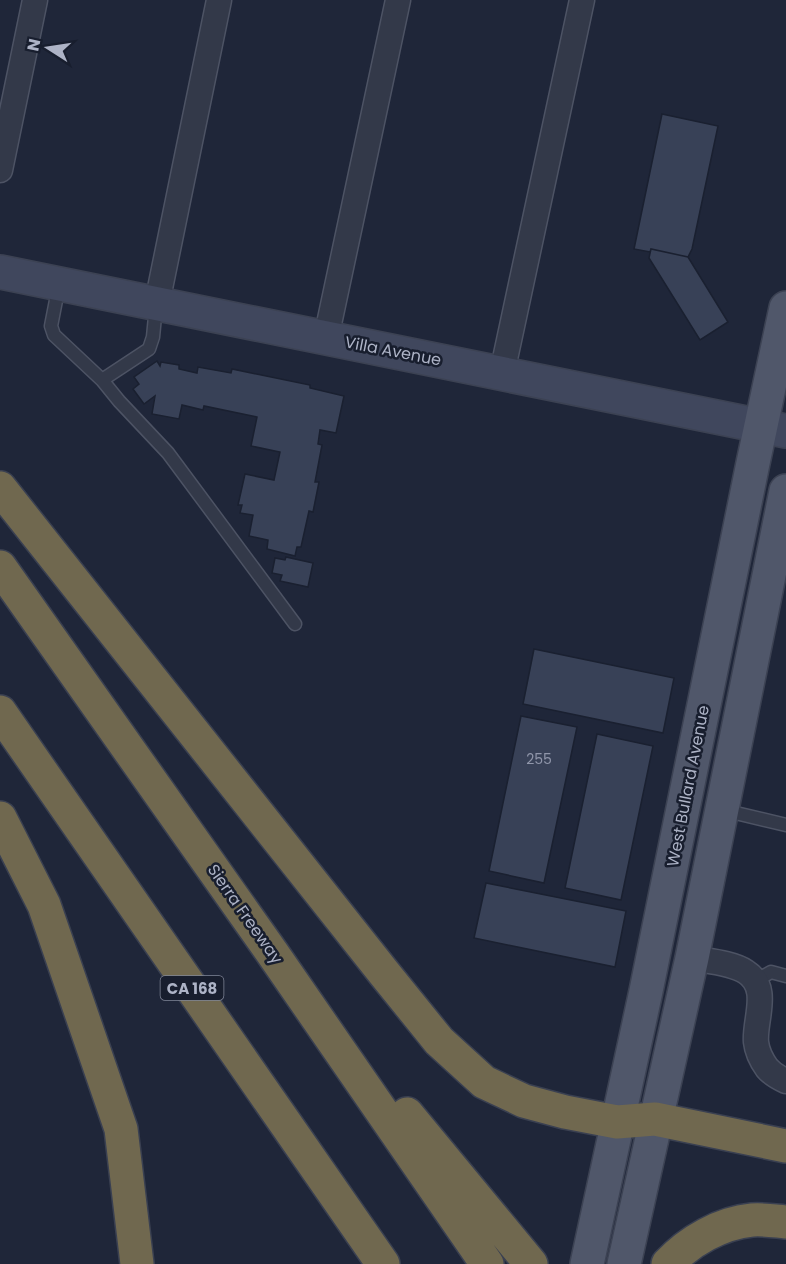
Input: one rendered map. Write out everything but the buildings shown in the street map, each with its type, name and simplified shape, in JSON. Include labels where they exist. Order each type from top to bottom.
[{"type":"highway","points":[[0,488],[376,964],[439,1041],[484,1083],[524,1101],[565,1112],[617,1122],[655,1119],[786,1146]]},
{"type":"highway","name":"Sierra Freeway","points":[[0,567],[273,954],[487,1264]]},
{"type":"highway","name":"CA 168","points":[[0,712],[383,1264]]},
{"type":"highway","points":[[0,818],[44,905],[121,1129],[137,1264]]},
{"type":"highway","points":[[273,954],[531,1264]]},
{"type":"highway","points":[[669,1264],[677,1254],[704,1236],[727,1226],[752,1220],[786,1222]]},
{"type":"main road","name":"Villa Avenue","points":[[0,272],[774,428]]},
{"type":"main road","name":"West Bullard Avenue","points":[[589,1252],[694,758],[774,428],[786,308]]},
{"type":"main road","points":[[624,1264],[692,958],[786,491]]},
{"type":"main road","points":[[692,958],[684,948],[680,936],[692,871],[694,758]]},
{"type":"street","points":[[0,170],[35,0]]},
{"type":"street","points":[[157,303],[219,0]]},
{"type":"street","points":[[326,338],[398,0]]},
{"type":"street","points":[[502,374],[582,0]]},
{"type":"street","points":[[692,958],[739,968],[749,973],[755,981],[761,1004],[756,1043],[768,1069],[786,1082]]},
{"type":"lane","points":[[59,284],[51,326],[54,335],[102,380],[168,453],[295,624]]},
{"type":"lane","points":[[102,380],[148,349],[153,338],[157,303]]},
{"type":"lane","points":[[722,810],[786,825]]},
{"type":"lane","points":[[755,981],[771,972],[786,976]]}]
